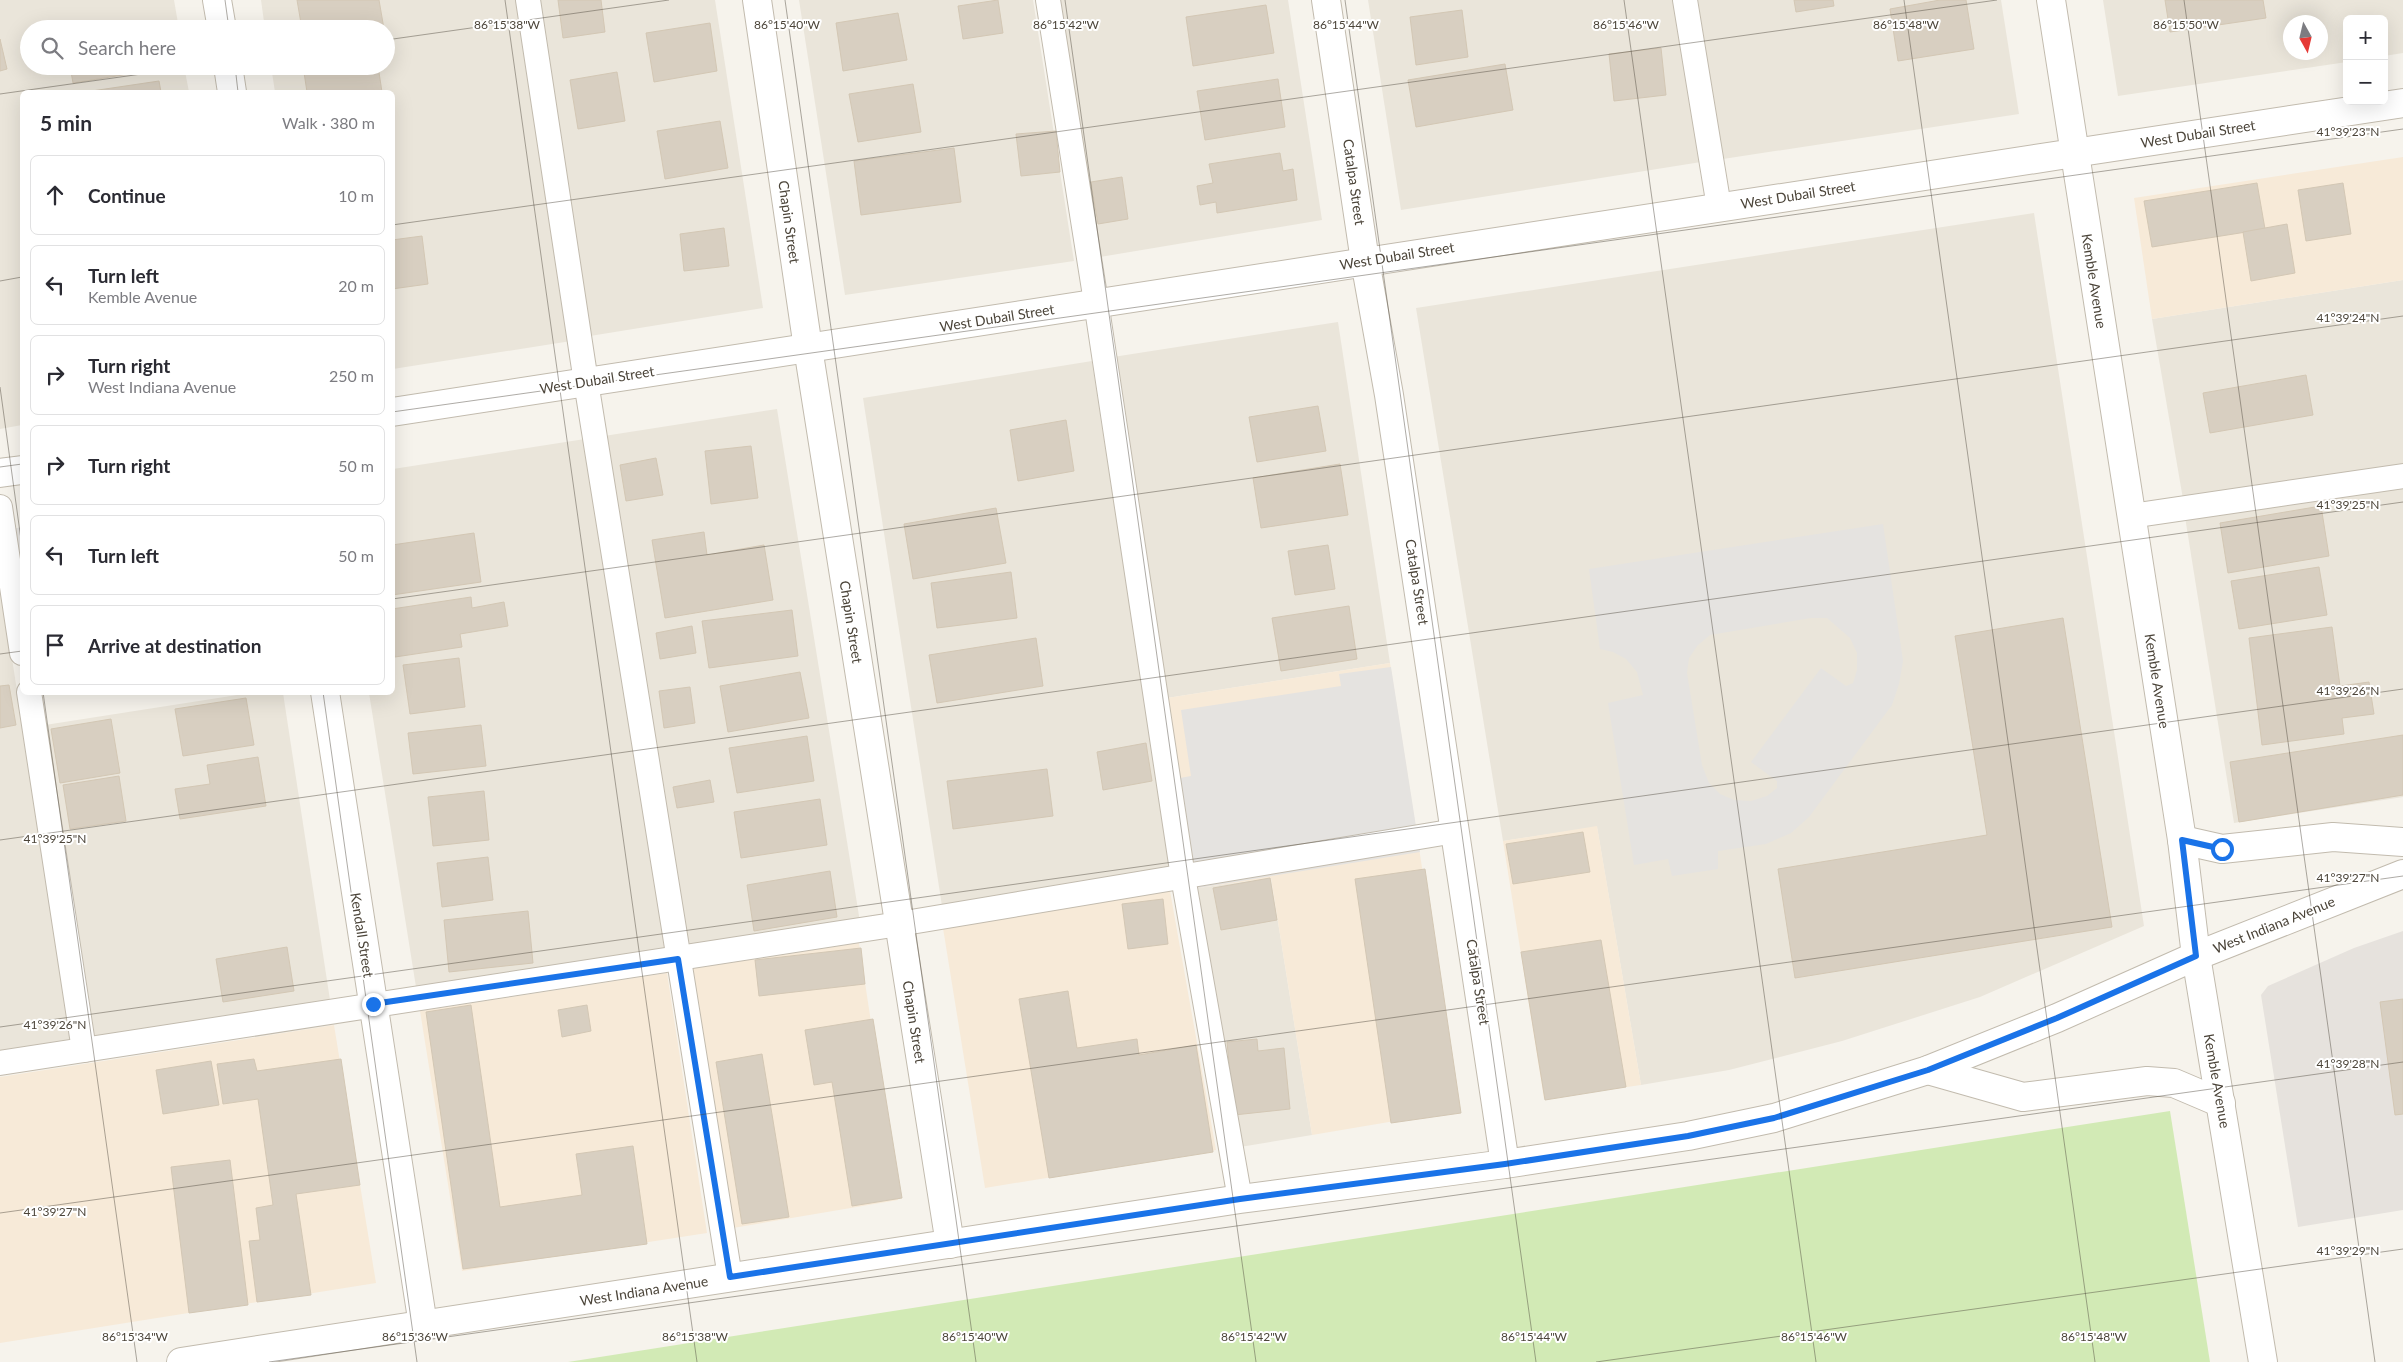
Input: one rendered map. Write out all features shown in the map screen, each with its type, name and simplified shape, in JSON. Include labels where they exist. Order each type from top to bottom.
[{"type":"street","points":[[217,0],[220,20]]},
{"type":"street","name":"Chapin Street","points":[[756,0],[808,348],[950,1244]]},
{"type":"street","name":"Catalpa Street","points":[[1326,0],[1365,260],[1391,404],[1505,1164]]},
{"type":"street","name":"Kemble Avenue","points":[[2051,0],[2182,840],[2196,956],[2263,1362]]},
{"type":"street","points":[[229,75],[232,90]]},
{"type":"street","name":"West Dubail Street","points":[[395,412],[1365,260],[1719,208],[2403,103]]},
{"type":"street","points":[[0,473],[20,470]]},
{"type":"street","name":"Kendall Street","points":[[325,695],[423,1325]]},
{"type":"street","points":[[2182,840],[2222,849],[2333,837],[2403,842]]},
{"type":"street","name":"West Indiana Avenue","points":[[181,1362],[1240,1199],[1505,1164],[1688,1136],[1774,1118],[1928,1070],[2057,1018],[2196,956],[2403,874]]},
{"type":"street","points":[[1928,1070],[2023,1097],[2147,1081],[2174,1083],[2221,1103]]},
{"type":"lane","points":[[528,0],[586,382],[730,1277]]},
{"type":"lane","points":[[1048,0],[1096,302],[1182,876],[1240,1199]]},
{"type":"lane","points":[[1685,0],[1719,208]]},
{"type":"lane","points":[[2132,516],[2403,476]]},
{"type":"lane","points":[[0,507],[20,640]]},
{"type":"lane","points":[[29,695],[84,1050]]},
{"type":"lane","points":[[0,1063],[899,924],[1455,832]]},
{"type":"shaded area","points":[[0,0],[174,0],[177,20],[20,20],[20,75],[186,75],[189,90],[20,90],[20,425],[0,429]]},
{"type":"shaded area","points":[[261,0],[518,0],[571,341],[395,369],[395,90],[275,90],[272,75],[395,75],[395,20],[264,20]]},
{"type":"shaded area","points":[[539,0],[715,0],[763,308],[590,336]]},
{"type":"shaded area","points":[[799,0],[1033,0],[1074,261],[845,295]]},
{"type":"shaded area","points":[[1055,0],[1288,0],[1322,220],[1094,258]]},
{"type":"shaded area","points":[[1368,0],[1674,0],[1701,162],[1401,210]]},
{"type":"shaded area","points":[[1698,0],[2001,0],[2019,114],[1723,159]]},
{"type":"shaded area","points":[[2103,0],[2403,0],[2403,53],[2388,55],[2388,15],[2343,15],[2343,63],[2118,96]]},
{"type":"shaded area","points":[[2403,157],[2403,280],[2152,319],[2134,198]]},
{"type":"shaded area","points":[[2034,213],[2144,926],[1980,997],[1842,1041],[1729,1070],[1641,1085],[1597,827],[1503,841],[1416,308]]},
{"type":"shaded area","points":[[2403,280],[2403,467],[2183,499],[2152,319]]},
{"type":"shaded area","points":[[1338,322],[1390,663],[1167,698],[1113,357]]},
{"type":"shaded area","points":[[1092,361],[1170,869],[942,906],[863,398]]},
{"type":"shaded area","points":[[777,409],[860,922],[416,987],[369,695],[395,695],[395,469]]},
{"type":"shaded area","points":[[2403,484],[2403,797],[2234,823],[2185,517]]},
{"type":"shaded area","points":[[1883,524],[1903,661],[1899,684],[1892,705],[1809,817],[1791,833],[1766,844],[1718,851],[1718,869],[1672,876],[1668,859],[1634,865],[1608,703],[1643,695],[1637,672],[1626,659],[1613,652],[1600,649],[1589,569]],"holes":[[[1811,618],[1827,618],[1850,638],[1857,653],[1857,670],[1853,683],[1846,686],[1821,668],[1751,762],[1777,781],[1777,788],[1767,796],[1751,801],[1734,800],[1720,794],[1709,783],[1702,765],[1687,673],[1689,658],[1697,646],[1710,635]]]},
{"type":"shaded area","points":[[20,527],[20,579],[12,529]]},
{"type":"shaded area","points":[[0,581],[71,1039],[0,1051]]},
{"type":"shaded area","points":[[1390,663],[1460,1110],[1312,1135],[1271,878],[1198,888],[1167,698]]},
{"type":"shaded area","points":[[1391,667],[1420,852],[1198,888],[1180,778],[1191,776],[1181,710],[1341,686],[1339,674]]},
{"type":"shaded area","points":[[237,695],[283,695],[330,1000],[95,1037],[45,725]]},
{"type":"shaded area","points":[[1597,826],[1641,1085],[1544,1099],[1503,841]]},
{"type":"shaded area","points":[[1271,878],[1312,1135],[1240,1147],[1198,888]]},
{"type":"shaded area","points":[[1170,891],[1216,1150],[985,1188],[943,928]]},
{"type":"shaded area","points":[[2403,931],[2403,1210],[2298,1227],[2261,995],[2268,986],[2354,948]]},
{"type":"shaded area","points":[[859,943],[898,1200],[733,1228],[690,969]]},
{"type":"shaded area","points":[[667,973],[707,1233],[462,1271],[420,1011]]},
{"type":"shaded area","points":[[334,1025],[376,1283],[0,1343],[0,1077]]},
{"type":"green space","points":[[2170,1111],[2210,1362],[568,1362]]},
{"type":"building","points":[[297,0],[379,0],[382,20],[300,20]]},
{"type":"building","points":[[558,0],[601,0],[605,32],[563,38]]},
{"type":"building","points":[[998,0],[1003,33],[963,39],[958,6]]},
{"type":"building","points":[[1794,0],[1833,0],[1834,6],[1796,12]]},
{"type":"building","points":[[1940,0],[1966,0],[1974,49],[1898,61],[1890,9]]},
{"type":"building","points":[[2165,0],[2263,0],[2266,18],[2170,32]]},
{"type":"building","points":[[1266,5],[1274,53],[1193,66],[1186,17]]},
{"type":"building","points":[[1462,10],[1468,57],[1416,65],[1410,17]]},
{"type":"building","points":[[898,13],[907,60],[843,71],[836,23]]},
{"type":"building","points":[[710,23],[717,71],[654,82],[646,33]]},
{"type":"building","points":[[0,39],[7,69],[0,71]]},
{"type":"building","points":[[1661,48],[1666,95],[1614,101],[1609,54]]},
{"type":"building","points":[[1505,64],[1513,110],[1416,127],[1408,80]]},
{"type":"building","points":[[617,72],[625,121],[578,129],[570,80]]},
{"type":"building","points":[[72,75],[123,75],[73,83]]},
{"type":"building","points":[[304,75],[379,75],[382,90],[307,90]]},
{"type":"building","points":[[1278,79],[1285,127],[1205,140],[1197,91]]},
{"type":"building","points":[[159,81],[161,90],[98,90]]},
{"type":"building","points":[[913,84],[921,132],[858,142],[849,94]]},
{"type":"building","points":[[720,121],[728,168],[665,179],[657,131]]},
{"type":"building","points":[[1056,131],[1060,172],[1021,176],[1016,134]]},
{"type":"building","points":[[954,148],[961,202],[861,215],[854,161]]},
{"type":"building","points":[[1280,153],[1283,171],[1293,169],[1297,200],[1217,213],[1216,202],[1200,205],[1197,186],[1213,183],[1209,164]]},
{"type":"building","points":[[1122,177],[1128,219],[1098,224],[1091,182]]},
{"type":"building","points":[[2257,183],[2265,229],[2152,247],[2144,201]]},
{"type":"building","points":[[2343,183],[2351,234],[2306,241],[2298,190]]},
{"type":"building","points":[[2287,224],[2295,273],[2251,281],[2243,232]]},
{"type":"building","points":[[724,228],[729,266],[684,271],[680,234]]},
{"type":"building","points":[[422,236],[428,284],[395,289],[395,240]]},
{"type":"building","points":[[2306,375],[2313,415],[2210,433],[2203,393]]},
{"type":"building","points":[[1318,406],[1326,451],[1257,462],[1249,417]]},
{"type":"building","points":[[1066,420],[1074,471],[1018,481],[1010,430]]},
{"type":"building","points":[[751,446],[758,498],[711,504],[705,451]]},
{"type":"building","points":[[656,458],[663,495],[626,501],[620,465]]},
{"type":"building","points":[[1340,464],[1348,515],[1261,528],[1253,478]]},
{"type":"building","points":[[2321,506],[2329,556],[2228,573],[2220,523]]},
{"type":"building","points":[[996,508],[1006,563],[913,579],[904,524]]},
{"type":"building","points":[[704,532],[707,555],[764,545],[773,600],[665,618],[652,540]]},
{"type":"building","points":[[474,533],[481,582],[395,595],[395,545]]},
{"type":"building","points":[[1328,545],[1335,589],[1295,595],[1288,551]]},
{"type":"building","points":[[2319,567],[2327,615],[2239,629],[2231,581]]},
{"type":"building","points":[[1011,572],[1017,618],[937,628],[931,583]]},
{"type":"building","points":[[471,597],[472,608],[504,602],[508,626],[460,634],[462,647],[395,657],[395,609]]},
{"type":"building","points":[[1349,606],[1357,659],[1281,671],[1272,618]]},
{"type":"building","points":[[792,610],[798,656],[709,668],[702,621]]},
{"type":"building","points":[[2063,618],[2112,927],[1795,978],[1778,869],[1987,835],[1955,636]]},
{"type":"building","points":[[692,626],[696,653],[660,659],[656,633]]},
{"type":"building","points":[[2332,627],[2340,686],[2369,682],[2374,714],[2342,718],[2344,734],[2262,745],[2249,638]]},
{"type":"building","points":[[1036,638],[1043,686],[937,703],[929,655]]},
{"type":"building","points":[[459,658],[465,707],[410,714],[403,665]]},
{"type":"building","points":[[800,672],[809,718],[728,732],[720,686]]},
{"type":"building","points":[[9,685],[16,725],[0,728],[0,686]]},
{"type":"building","points":[[690,687],[695,723],[664,728],[659,691]]},
{"type":"building","points":[[246,698],[254,745],[183,756],[175,709]]},
{"type":"building","points":[[111,719],[120,773],[60,783],[51,729]]},
{"type":"building","points":[[481,725],[486,766],[413,774],[408,733]]},
{"type":"building","points":[[2403,735],[2403,795],[2239,822],[2230,762]]},
{"type":"building","points":[[807,736],[814,781],[737,793],[729,748]]},
{"type":"building","points":[[1146,743],[1152,781],[1103,790],[1097,752]]},
{"type":"building","points":[[258,757],[266,806],[180,819],[175,789],[210,784],[207,765]]},
{"type":"building","points":[[1047,769],[1053,816],[953,829],[947,781]]},
{"type":"building","points":[[119,776],[126,821],[70,829],[63,785]]},
{"type":"building","points":[[710,780],[714,802],[677,808],[673,787]]},
{"type":"building","points":[[484,791],[489,840],[433,846],[428,797]]},
{"type":"building","points":[[820,799],[827,845],[741,858],[734,812]]},
{"type":"building","points":[[1583,832],[1590,872],[1513,884],[1506,844]]},
{"type":"building","points":[[488,857],[493,900],[442,907],[437,863]]},
{"type":"building","points":[[1425,869],[1461,1113],[1391,1123],[1355,879]]},
{"type":"building","points":[[830,871],[837,917],[754,931],[747,885]]},
{"type":"building","points":[[1270,878],[1277,920],[1221,930],[1213,888]]},
{"type":"building","points":[[1163,899],[1168,944],[1128,949],[1122,904]]},
{"type":"building","points":[[528,911],[533,963],[449,972],[444,920]]},
{"type":"building","points":[[1601,940],[1626,1087],[1545,1100],[1521,952]]},
{"type":"building","points":[[287,947],[294,991],[223,1002],[216,959]]},
{"type":"building","points":[[861,948],[865,984],[759,996],[755,960]]},
{"type":"building","points":[[1068,991],[1077,1048],[1137,1039],[1139,1055],[1196,1045],[1213,1152],[1049,1178],[1019,999]]},
{"type":"building","points":[[2403,999],[2403,1114],[2395,1115],[2380,1002]]},
{"type":"building","points":[[471,1005],[500,1207],[582,1195],[576,1154],[633,1146],[647,1244],[463,1269],[426,1012]]},
{"type":"building","points":[[587,1005],[591,1031],[562,1037],[558,1010]]},
{"type":"building","points":[[873,1019],[902,1198],[852,1206],[832,1082],[814,1085],[805,1030]]},
{"type":"building","points":[[1257,1039],[1258,1051],[1284,1048],[1290,1109],[1234,1115],[1227,1042]]},
{"type":"building","points":[[762,1054],[789,1217],[742,1224],[716,1062]]},
{"type":"building","points":[[254,1059],[257,1071],[341,1059],[360,1185],[296,1194],[311,1295],[257,1302],[249,1241],[260,1240],[256,1208],[273,1205],[258,1099],[223,1104],[217,1064]]},
{"type":"building","points":[[211,1061],[219,1105],[163,1114],[156,1070]]},
{"type":"building","points":[[230,1160],[248,1305],[189,1313],[171,1167]]},
{"type":"route","points":[[373,1004],[678,959],[730,1277],[1240,1199],[1505,1164],[1688,1136],[1774,1118],[1845,1098],[1928,1070],[2057,1018],[2196,956],[2182,840],[2222,849]]}]
